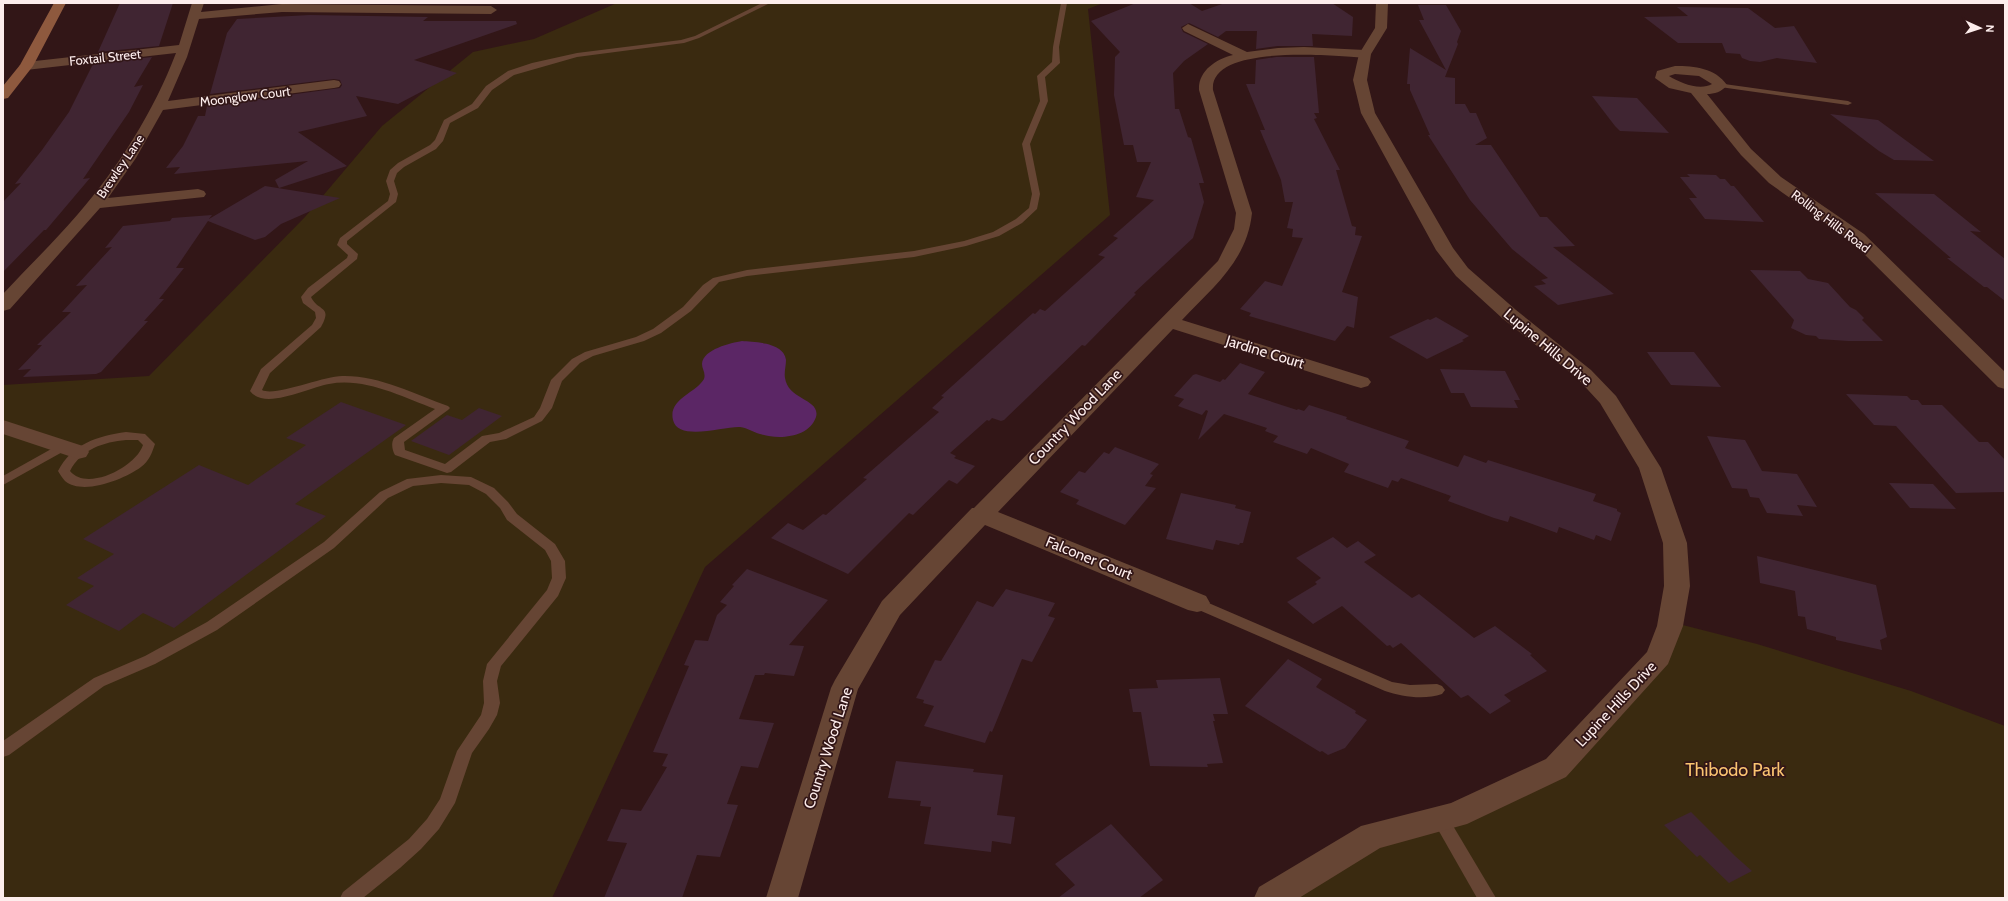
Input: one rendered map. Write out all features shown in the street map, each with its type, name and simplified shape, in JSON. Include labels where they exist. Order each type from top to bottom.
[{"type":"main road","points":[[3,95],[26,66],[60,3]]},
{"type":"street","name":"Lupine Hills Drive","points":[[1270,898],[1372,836],[1456,815],[1556,768],[1659,657],[1670,626],[1677,586],[1675,543],[1650,468],[1609,400],[1584,374],[1509,314],[1462,272],[1445,250],[1368,113],[1360,80],[1365,54],[1381,28],[1382,3]]},
{"type":"street","points":[[196,10],[282,8],[491,10]]},
{"type":"street","name":"Brewley Lane","points":[[3,305],[94,204],[129,157],[157,107],[184,48],[196,10]]},
{"type":"street","points":[[1188,28],[1243,56]]},
{"type":"street","name":"Foxtail Street","points":[[26,66],[184,48]]},
{"type":"street","name":"Country Wood Lane","points":[[782,898],[846,688],[891,608],[980,514],[1226,263],[1242,229],[1244,213],[1206,90],[1206,80],[1218,65],[1243,56],[1280,51],[1318,51],[1365,54]]},
{"type":"street","points":[[1674,70],[1695,72],[1714,78],[1720,85],[1712,90],[1696,90],[1666,82],[1662,78],[1662,74],[1674,70]]},
{"type":"street","name":"Moonglow Court","points":[[157,107],[334,84]]},
{"type":"street","name":"Rolling Hills Road","points":[[1696,90],[1746,152],[1770,175],[1858,238],[2005,383]]},
{"type":"street","points":[[94,204],[198,194]]},
{"type":"street","name":"Jardine Court","points":[[1169,322],[1361,382]]},
{"type":"street","points":[[3,427],[70,449]]},
{"type":"street","name":"Falconer Court","points":[[980,514],[1197,603]]},
{"type":"lane","points":[[766,3],[692,39],[669,44],[597,52],[554,60],[524,68],[495,83],[485,92],[474,106],[447,122],[436,144],[401,165],[393,172],[390,181],[394,194],[392,202],[343,240],[342,245],[353,254],[352,258],[312,290],[306,297],[307,301],[320,311],[321,318],[316,327],[265,371],[256,391],[260,395],[282,395],[330,380],[360,379],[444,408],[398,441],[399,452],[447,469],[486,439],[502,436],[526,426],[538,419],[546,408],[557,380],[576,361],[589,354],[640,339],[657,331],[687,309],[707,286],[716,280],[747,273],[948,248],[982,239],[1008,228],[1027,215],[1036,200],[1026,150],[1026,137],[1040,114],[1045,100],[1041,76],[1056,63],[1056,47],[1064,3]]},
{"type":"lane","points":[[1720,85],[1848,103]]},
{"type":"lane","points":[[3,482],[70,449],[96,442],[121,436],[141,437],[149,444],[149,450],[136,466],[110,478],[96,482],[72,481],[66,477],[64,471],[70,449]]},
{"type":"lane","points":[[3,750],[99,682],[150,660],[212,626],[329,545],[384,495],[411,482],[441,478],[471,481],[490,491],[504,505],[512,517],[550,547],[558,561],[559,578],[553,592],[494,664],[490,681],[492,703],[489,715],[484,725],[464,751],[456,781],[447,803],[433,824],[415,844],[394,863],[349,898]]},
{"type":"lane","points":[[1197,603],[1390,687],[1410,691],[1437,690]]},
{"type":"lane","points":[[1440,819],[1487,898]]},
{"type":"green space","points":[[617,3],[1103,3],[1088,9],[1110,215],[705,567],[552,898],[3,898],[3,385],[149,376],[305,217],[382,126],[473,52],[534,39]]},
{"type":"green space","name":"Thibodo Park","points":[[1671,622],[1757,644],[1911,691],[2005,726],[2005,898],[1269,898],[1575,753]]},
{"type":"shaded area","points":[[742,341],[768,344],[774,346],[784,354],[786,360],[785,378],[787,385],[797,395],[814,406],[816,411],[816,417],[807,429],[792,436],[775,437],[760,434],[740,427],[692,432],[677,427],[673,420],[675,407],[679,401],[704,379],[705,375],[702,364],[707,354],[731,343]]},
{"type":"building","points":[[120,3],[173,3],[159,46],[98,52]]},
{"type":"building","points":[[1136,3],[1189,3],[1202,11],[1225,3],[1332,3],[1353,17],[1352,36],[1312,34],[1313,46],[1278,46],[1256,49],[1257,31],[1226,31],[1218,37],[1189,23],[1181,27],[1183,32],[1208,44],[1184,61],[1173,73],[1175,109],[1179,109],[1188,137],[1191,138],[1204,183],[1199,183],[1204,202],[1193,238],[1134,293],[1136,294],[1085,346],[1082,345],[1004,420],[1001,421],[992,418],[989,421],[987,420],[950,453],[956,456],[954,458],[975,466],[957,484],[949,480],[913,515],[909,513],[848,574],[771,538],[788,523],[803,530],[823,514],[826,515],[867,479],[863,478],[939,412],[932,408],[944,397],[941,396],[1033,313],[1035,314],[1040,309],[1045,311],[1105,257],[1098,255],[1118,238],[1113,236],[1154,200],[1136,197],[1151,162],[1137,162],[1133,145],[1124,145],[1114,95],[1115,57],[1120,52],[1091,21]]},
{"type":"building","points":[[1418,5],[1446,5],[1461,31],[1457,42],[1458,44],[1445,77],[1455,78],[1455,104],[1465,104],[1470,113],[1476,113],[1487,138],[1475,145],[1491,145],[1540,217],[1547,217],[1575,246],[1553,247],[1614,294],[1558,305],[1534,286],[1546,284],[1541,280],[1548,278],[1512,249],[1470,200],[1428,135],[1430,135],[1410,90],[1410,84],[1407,84],[1410,48],[1446,70],[1419,20],[1424,20]]},
{"type":"building","points":[[1677,7],[1748,8],[1775,28],[1794,26],[1817,63],[1777,58],[1760,62],[1750,61],[1742,58],[1740,54],[1726,53],[1722,43],[1678,43],[1644,17],[1688,16]]},
{"type":"building","points":[[310,15],[428,17],[423,21],[516,21],[517,24],[414,60],[457,73],[398,104],[356,96],[367,116],[298,132],[347,166],[279,188],[275,180],[308,161],[174,174],[180,167],[166,168],[183,146],[198,116],[205,116],[207,106],[340,88],[342,85],[340,80],[334,79],[210,94],[227,33],[237,19]]},
{"type":"building","points":[[152,57],[134,87],[143,85],[129,112],[83,179],[90,178],[46,230],[44,230],[3,272],[3,202],[21,183],[15,184],[42,150],[69,112],[93,64]]},
{"type":"building","points":[[1276,57],[1314,57],[1319,113],[1314,113],[1317,118],[1314,119],[1340,170],[1336,170],[1352,226],[1356,227],[1355,235],[1362,236],[1342,292],[1358,297],[1354,328],[1347,326],[1335,341],[1249,316],[1251,313],[1240,309],[1265,281],[1282,286],[1303,238],[1292,237],[1293,229],[1287,228],[1293,202],[1285,202],[1281,180],[1260,130],[1265,130],[1246,84],[1255,84],[1256,60]]},
{"type":"building","points":[[1592,96],[1637,98],[1669,133],[1620,131]]},
{"type":"building","points":[[1830,114],[1878,120],[1934,161],[1894,160],[1879,151]]},
{"type":"building","points":[[1687,174],[1716,175],[1720,179],[1725,179],[1731,186],[1734,186],[1764,222],[1705,219],[1689,198],[1697,198],[1680,177],[1690,177]]},
{"type":"building","points":[[265,186],[340,198],[281,224],[265,237],[255,240],[208,221],[176,268],[184,268],[159,299],[164,299],[144,321],[148,321],[101,372],[96,374],[23,377],[31,369],[18,370],[42,345],[37,345],[71,312],[62,312],[87,285],[76,286],[112,247],[105,248],[123,226],[170,221],[172,218],[212,215],[209,219]]},
{"type":"building","points":[[1875,193],[1934,194],[1981,232],[1970,231],[2005,259],[2005,301],[1987,287],[1984,287],[1947,258],[1951,258]]},
{"type":"building","points":[[1750,270],[1800,271],[1808,279],[1828,283],[1850,307],[1856,310],[1864,318],[1862,320],[1883,341],[1819,339],[1816,336],[1806,335],[1791,328],[1794,320]]},
{"type":"building","points":[[1436,317],[1469,336],[1462,340],[1464,341],[1427,359],[1389,337],[1428,319],[1430,320]]},
{"type":"building","points":[[1647,352],[1694,352],[1721,387],[1671,385]]},
{"type":"building","points":[[1240,363],[1265,372],[1248,394],[1297,410],[1304,411],[1309,405],[1347,417],[1346,419],[1409,441],[1405,448],[1458,467],[1464,455],[1486,463],[1488,460],[1596,494],[1593,501],[1617,509],[1617,511],[1621,513],[1611,541],[1596,535],[1594,540],[1559,527],[1557,533],[1510,516],[1508,522],[1494,518],[1448,501],[1451,496],[1401,478],[1398,482],[1392,480],[1388,488],[1344,472],[1349,464],[1311,448],[1307,454],[1273,442],[1278,436],[1265,431],[1267,428],[1224,414],[1198,440],[1208,411],[1206,410],[1202,415],[1178,406],[1184,399],[1174,396],[1193,375],[1196,374],[1220,382],[1223,379],[1225,380]]},
{"type":"building","points":[[1440,369],[1505,371],[1520,400],[1514,400],[1518,408],[1471,407],[1464,393],[1451,393]]},
{"type":"building","points":[[1846,394],[1907,396],[1911,400],[1918,400],[1922,405],[1942,405],[1979,442],[1988,442],[2005,460],[2005,492],[1956,493],[1896,426],[1874,425]]},
{"type":"building","points":[[341,402],[406,425],[295,504],[326,516],[174,628],[143,613],[119,631],[66,605],[94,586],[77,578],[114,554],[83,539],[199,465],[248,485],[306,445],[286,438]]},
{"type":"building","points":[[479,408],[502,416],[449,455],[411,441],[447,415],[462,420]]},
{"type":"building","points":[[1707,436],[1745,440],[1762,471],[1797,474],[1817,507],[1797,505],[1803,516],[1767,513],[1759,498],[1750,497],[1747,489],[1732,488]]},
{"type":"building","points":[[1115,447],[1159,464],[1150,474],[1153,475],[1145,486],[1156,488],[1125,525],[1076,504],[1079,500],[1060,492],[1079,471],[1085,473],[1104,452],[1109,454]]},
{"type":"building","points":[[1889,483],[1933,484],[1956,509],[1910,508]]},
{"type":"building","points":[[1181,493],[1236,505],[1235,508],[1251,512],[1243,543],[1240,543],[1239,545],[1216,540],[1213,550],[1166,539]]},
{"type":"building","points":[[1333,537],[1347,548],[1358,541],[1376,555],[1364,562],[1412,598],[1419,594],[1474,638],[1495,626],[1532,654],[1530,655],[1547,671],[1504,695],[1511,701],[1490,714],[1468,695],[1461,698],[1401,643],[1393,648],[1390,645],[1387,646],[1342,606],[1313,624],[1287,602],[1317,584],[1315,582],[1321,578],[1296,558]]},
{"type":"building","points":[[1757,556],[1876,585],[1887,637],[1880,640],[1882,650],[1836,640],[1836,637],[1807,629],[1805,617],[1798,616],[1795,591],[1760,583]]},
{"type":"building","points":[[747,569],[828,600],[789,645],[804,646],[794,676],[765,673],[764,675],[755,675],[739,719],[774,723],[758,768],[741,766],[727,804],[738,805],[720,857],[697,855],[682,898],[604,898],[627,843],[607,841],[621,809],[641,811],[667,767],[662,766],[668,754],[653,752],[689,666],[684,665],[695,640],[708,641],[717,615],[727,605],[720,602],[734,586],[732,585]]},
{"type":"building","points":[[1006,589],[1055,603],[1048,616],[1055,618],[1032,662],[1022,659],[992,732],[990,731],[985,743],[924,726],[934,706],[923,703],[924,700],[916,698],[935,660],[941,661],[977,601],[993,607]]},
{"type":"building","points":[[1288,659],[1322,679],[1316,687],[1356,711],[1355,713],[1367,720],[1345,748],[1328,755],[1322,751],[1320,752],[1245,706]]},
{"type":"building","points":[[1220,678],[1228,714],[1213,714],[1215,721],[1213,721],[1223,763],[1207,764],[1208,767],[1150,766],[1141,712],[1133,712],[1129,689],[1158,688],[1156,680]]},
{"type":"building","points":[[896,761],[974,769],[973,772],[1003,775],[997,815],[1015,817],[1011,844],[992,841],[991,852],[924,844],[931,807],[920,806],[921,801],[888,798]]},
{"type":"building","points":[[1691,812],[1752,871],[1729,883],[1700,855],[1697,857],[1664,825]]},
{"type":"building","points":[[1111,824],[1163,880],[1139,898],[1058,898],[1075,885],[1055,864]]}]
